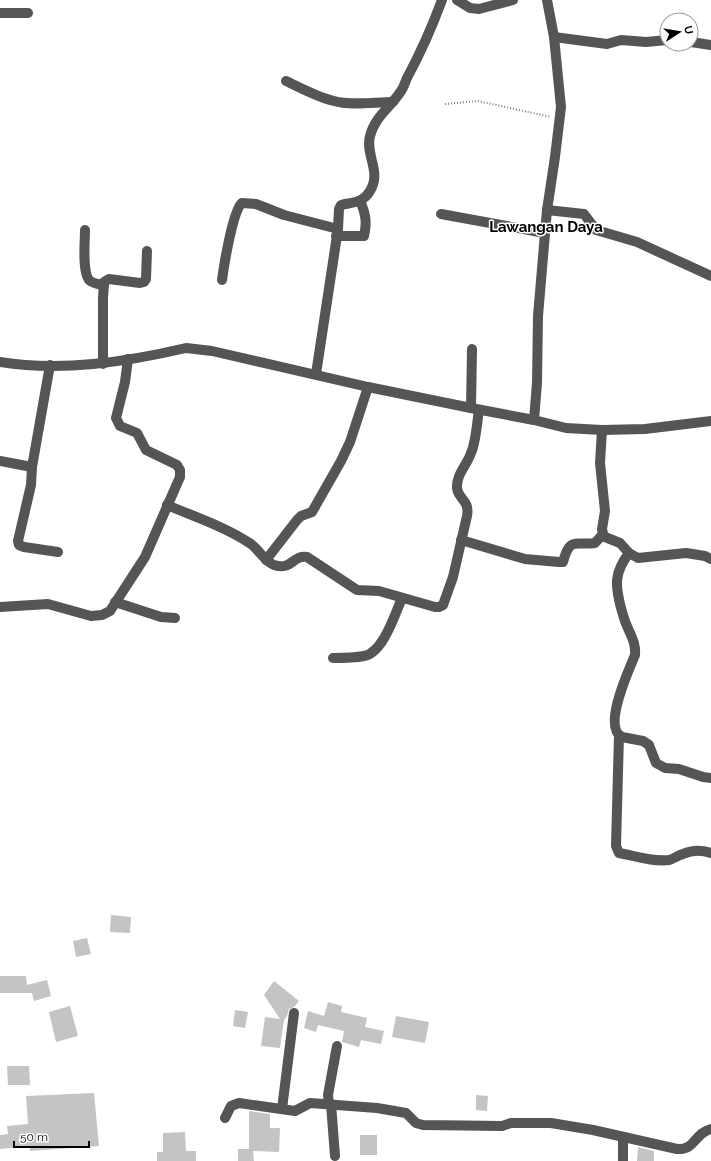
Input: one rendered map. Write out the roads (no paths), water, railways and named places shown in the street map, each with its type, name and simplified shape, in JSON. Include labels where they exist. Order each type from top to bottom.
[{"type":"street","points":[[316,374],[337,233],[339,210],[341,205],[360,201],[370,192],[375,175],[368,146],[371,131],[379,117],[402,90],[420,54],[442,0]]},
{"type":"street","points":[[457,0],[470,8],[478,8],[513,0]]},
{"type":"street","points":[[534,420],[538,383],[538,316],[545,233],[560,119],[560,101],[554,37],[547,0]]},
{"type":"street","points":[[0,14],[28,13]]},
{"type":"street","points":[[554,37],[607,44],[621,40],[646,42],[659,41]]},
{"type":"street","points":[[699,44],[711,45]]},
{"type":"street","points":[[286,81],[335,101],[346,103],[393,102]]},
{"type":"street","points":[[222,280],[231,233],[239,206],[242,203],[256,204],[337,233],[364,236],[367,225],[366,212],[360,201]]},
{"type":"street","points":[[547,210],[584,214],[588,217],[596,230],[637,242],[711,276]]},
{"type":"street","points":[[441,214],[545,233]]},
{"type":"street","points":[[85,230],[84,257],[86,275],[93,283],[104,285]]},
{"type":"street","points":[[103,364],[104,282],[109,279],[140,283],[144,282],[146,278],[147,251]]},
{"type":"street","points":[[0,362],[50,365],[103,364],[186,348],[194,348],[316,374],[368,387],[534,420],[566,428],[602,430],[645,429],[711,420]]},
{"type":"street","points":[[167,504],[225,530],[252,545],[272,565],[285,566],[303,556],[307,557],[357,590],[379,592],[439,607],[443,604],[453,577],[468,510],[457,488],[461,472],[472,453],[475,409],[472,349]]},
{"type":"street","points":[[0,607],[48,604],[91,616],[102,615],[110,611],[144,557],[180,477],[180,470],[177,465],[146,450],[137,433],[120,426],[116,418],[125,382],[128,359]]},
{"type":"street","points":[[50,365],[32,467],[31,484],[18,541],[19,545],[24,548],[58,552]]},
{"type":"street","points":[[266,560],[297,520],[312,512],[350,442],[368,387]]},
{"type":"street","points":[[461,540],[525,559],[559,562],[564,562],[569,547],[572,544],[595,543],[603,534],[605,511],[600,463],[602,430]]},
{"type":"street","points":[[0,461],[32,467]]},
{"type":"street","points":[[603,534],[605,537],[620,543],[629,553],[638,558],[686,554],[705,556],[711,559]]},
{"type":"street","points":[[629,553],[620,567],[616,589],[626,624],[636,647],[635,655],[616,705],[614,715],[616,730],[619,735],[617,852],[660,860],[671,860],[683,854],[694,851],[705,851],[711,853]]},
{"type":"street","points":[[332,658],[365,656],[374,652],[386,634],[402,598]]},
{"type":"street","points":[[115,602],[161,617],[174,618]]},
{"type":"street","points":[[619,735],[649,745],[656,763],[665,768],[680,769],[703,777],[711,778]]},
{"type":"street","points":[[282,1109],[294,1013]]},
{"type":"street","points":[[335,1156],[328,1095],[337,1046]]},
{"type":"street","points":[[225,1118],[231,1106],[239,1103],[295,1111],[310,1103],[330,1104],[400,1111],[406,1113],[416,1123],[423,1125],[502,1126],[511,1123],[551,1123],[592,1130],[677,1149],[689,1147],[702,1132],[711,1129]]},
{"type":"street","points":[[622,1161],[624,1137]]},
{"type":"district","name":"Lawangan Daya","points":[[546,227]]}]
